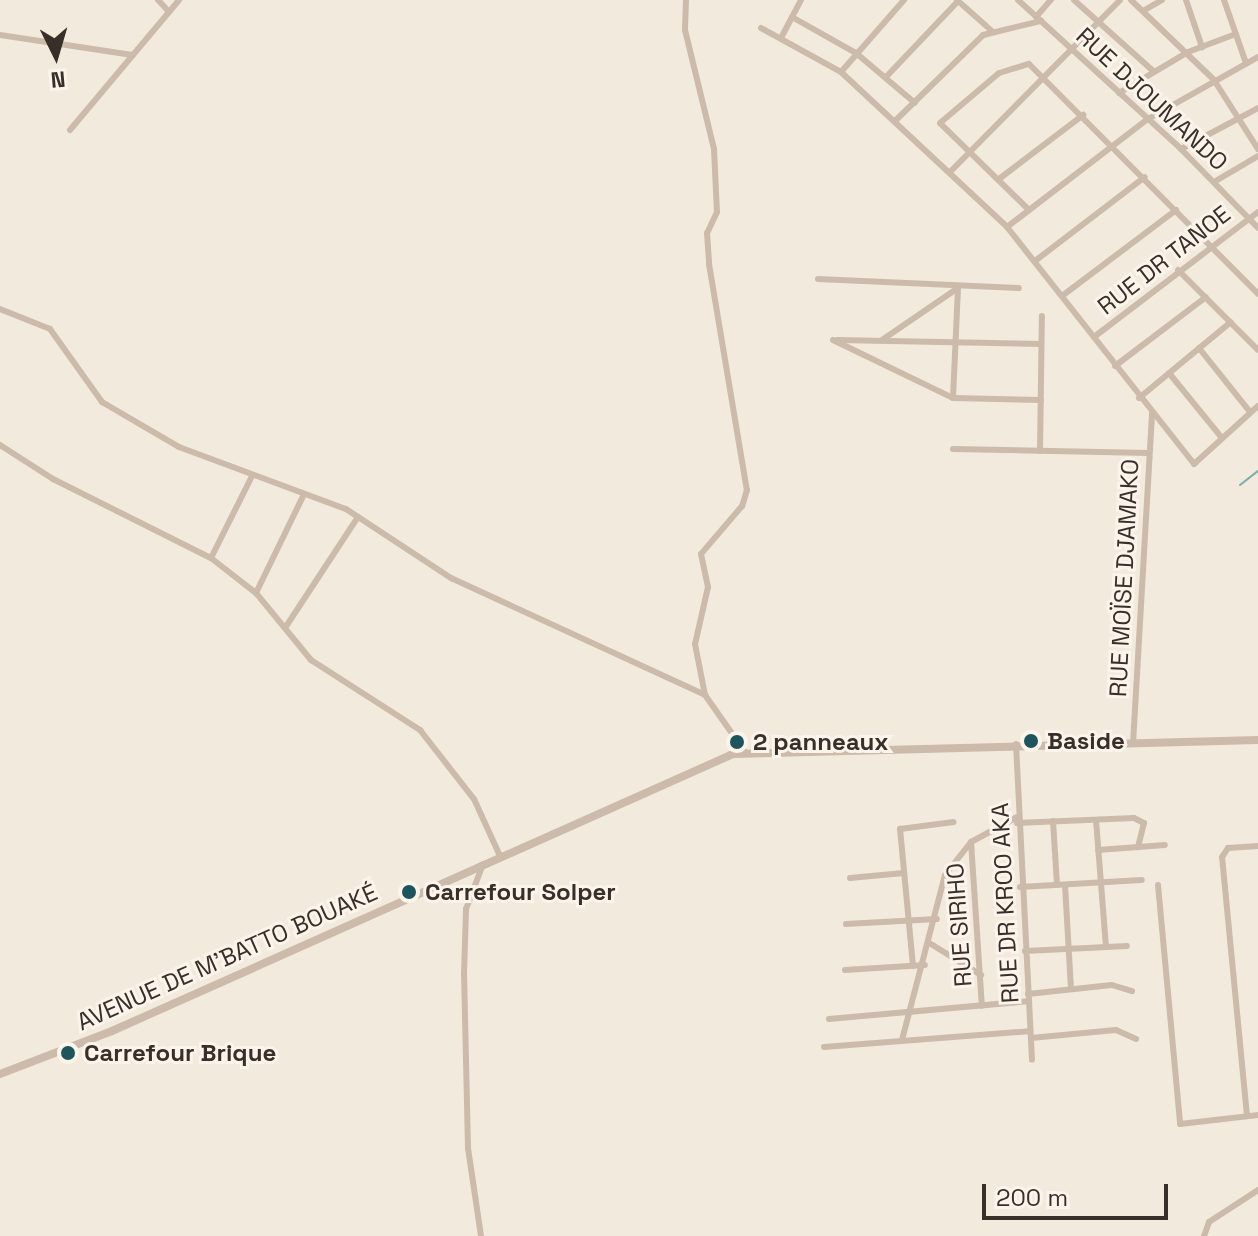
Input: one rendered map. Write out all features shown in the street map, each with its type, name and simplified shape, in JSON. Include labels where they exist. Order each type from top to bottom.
[{"type":"street","points":[[158,0],[169,12]]},
{"type":"street","points":[[70,130],[179,0]]},
{"type":"street","points":[[686,0],[685,30],[714,149],[717,212],[707,233],[709,264],[747,490],[742,506],[701,554],[708,587],[695,644],[705,695],[745,752]]},
{"type":"street","points":[[781,38],[801,0]]},
{"type":"street","points":[[841,72],[904,0]]},
{"type":"street","points":[[886,77],[958,0],[993,32]]},
{"type":"street","name":"RUE DJOUMANDO","points":[[1018,0],[1181,149],[1258,228]]},
{"type":"street","points":[[895,121],[993,32],[1038,19],[1051,0]]},
{"type":"street","points":[[1074,0],[1153,71]]},
{"type":"street","points":[[951,171],[1074,51],[1120,0]]},
{"type":"street","points":[[1131,0],[1214,80],[1258,149]]},
{"type":"street","points":[[1143,11],[1162,0]]},
{"type":"street","points":[[1186,0],[1202,47]]},
{"type":"street","points":[[1224,0],[1246,63]]},
{"type":"street","points":[[792,17],[856,53],[915,103]]},
{"type":"street","points":[[761,28],[841,72],[951,171],[1007,227],[1194,464],[1258,406]]},
{"type":"street","points":[[1119,93],[1188,52],[1236,34]]},
{"type":"street","points":[[0,35],[132,55]]},
{"type":"street","points":[[1007,227],[1148,119],[1258,57]]},
{"type":"street","points":[[1029,210],[940,123],[999,73],[1029,64],[1114,144],[1258,294]]},
{"type":"street","points":[[1181,149],[1258,108]]},
{"type":"street","points":[[999,179],[1083,115]]},
{"type":"street","points":[[1214,182],[1258,156]]},
{"type":"street","points":[[1035,261],[1145,177]]},
{"type":"street","points":[[1062,296],[1176,210]]},
{"type":"street","name":"RUE DR TANOE","points":[[1094,337],[1209,245],[1258,212]]},
{"type":"street","points":[[1178,270],[1258,350]]},
{"type":"street","points":[[818,279],[958,288],[1019,288]]},
{"type":"street","points":[[881,341],[958,288]]},
{"type":"street","points":[[953,398],[958,288]]},
{"type":"street","points":[[1115,366],[1206,297]]},
{"type":"street","points":[[0,309],[50,329],[102,402],[179,447],[358,517],[451,578],[705,695]]},
{"type":"street","points":[[1040,451],[1042,316]]},
{"type":"street","points":[[1139,398],[1231,322]]},
{"type":"street","points":[[1041,344],[833,340],[953,398],[1041,400]]},
{"type":"street","points":[[1199,348],[1250,412]]},
{"type":"street","points":[[1169,373],[1222,438]]},
{"type":"street","name":"RUE MOÏSE DJAMAKO","points":[[1133,744],[1152,413]]},
{"type":"street","points":[[0,445],[67,486],[211,558],[256,593],[311,660],[420,730],[474,799],[500,856]]},
{"type":"street","points":[[953,449],[1149,453]]},
{"type":"street","points":[[211,558],[252,476]]},
{"type":"street","points":[[256,593],[303,496]]},
{"type":"street","points":[[285,628],[358,517]]},
{"type":"street","name":"AVENUE DE M'BATTO BOUAKÉ","points":[[0,1074],[745,752],[1258,740]]},
{"type":"street","name":"RUE DR KROO AKA","points":[[1016,744],[1020,887],[1032,1060]]},
{"type":"street","points":[[902,1040],[931,944],[945,875],[971,842],[1017,820],[1096,820],[1144,823],[1138,847]]},
{"type":"street","points":[[1096,820],[1106,947]]},
{"type":"street","points":[[1053,821],[1057,885]]},
{"type":"street","points":[[913,966],[900,829],[954,822]]},
{"type":"street","name":"RUE SIRIHO","points":[[971,842],[982,1006]]},
{"type":"street","points":[[1098,850],[1165,845]]},
{"type":"street","points":[[1247,1116],[1222,857],[1228,848],[1258,846]]},
{"type":"street","points":[[481,1236],[468,1148],[464,974],[466,909],[483,864]]},
{"type":"street","points":[[850,878],[904,873]]},
{"type":"street","points":[[1020,887],[1142,880]]},
{"type":"street","points":[[1065,885],[1071,988]]},
{"type":"street","points":[[1158,885],[1180,1124],[1258,1115]]},
{"type":"street","points":[[846,924],[937,919]]},
{"type":"street","points":[[931,944],[981,975]]},
{"type":"street","points":[[1025,951],[1127,946]]},
{"type":"street","points":[[845,970],[925,965]]},
{"type":"street","points":[[829,1019],[982,1006],[1071,988],[1112,985],[1132,991]]},
{"type":"street","points":[[824,1047],[902,1040],[1116,1030],[1136,1039]]},
{"type":"street","points":[[1204,1236],[1209,1222],[1258,1190]]},
{"type":"waterway","points":[[1240,485],[1258,471]]},
{"type":"place","name":"Baside","points":[[1031,741]]},
{"type":"place","name":"2 panneaux","points":[[737,742]]},
{"type":"place","name":"Carrefour Solper","points":[[409,892]]},
{"type":"place","name":"Carrefour Brique","points":[[68,1053]]}]
